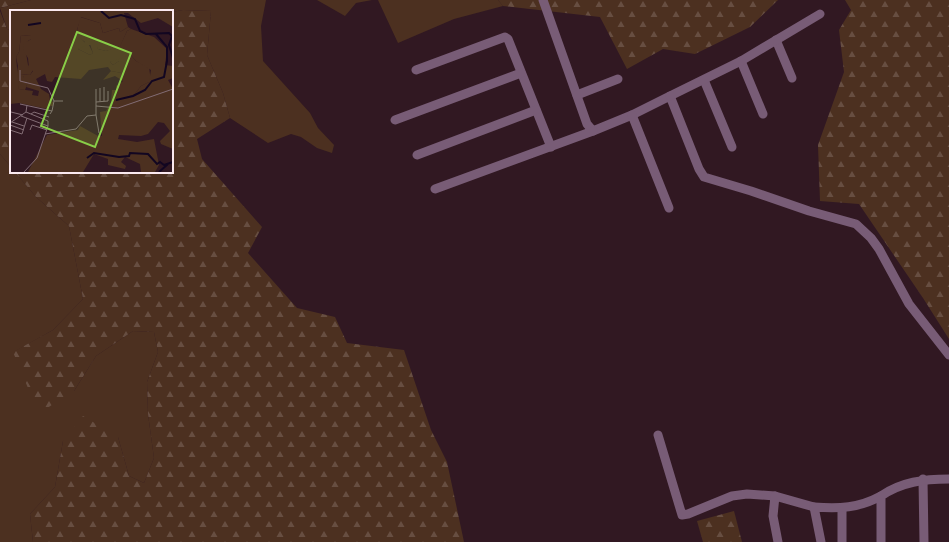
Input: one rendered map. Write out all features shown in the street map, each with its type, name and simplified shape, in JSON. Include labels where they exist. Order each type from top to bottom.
[{"type":"street","points":[[543,0],[587,124],[593,131]]},
{"type":"street","points":[[435,189],[593,131],[632,115],[741,61],[820,14]]},
{"type":"street","points":[[416,70],[505,37],[521,72],[550,147]]},
{"type":"street","points":[[776,40],[792,78]]},
{"type":"street","points":[[741,61],[763,114]]},
{"type":"street","points":[[395,120],[521,72]]},
{"type":"street","points":[[577,95],[618,79]]},
{"type":"street","points":[[704,80],[732,147]]},
{"type":"street","points":[[670,96],[699,169],[704,177],[809,211],[856,224],[872,238],[909,304],[949,355]]},
{"type":"street","points":[[416,155],[536,110]]},
{"type":"street","points":[[632,115],[669,208]]},
{"type":"street","points":[[658,435],[682,515],[732,496],[747,494],[775,496],[814,507],[842,509],[870,502],[898,487],[923,479],[949,479]]},
{"type":"street","points":[[923,479],[924,542]]},
{"type":"street","points":[[775,496],[774,516],[778,542]]},
{"type":"street","points":[[881,496],[881,542]]},
{"type":"street","points":[[814,507],[821,542]]},
{"type":"street","points":[[842,509],[842,542]]},
{"type":"green space","points":[[0,0],[31,0],[0,8]]},
{"type":"green space","points":[[31,0],[266,0],[261,26],[263,61],[310,113],[318,128],[334,145],[332,153],[317,148],[301,137],[291,134],[268,143],[230,118],[223,93],[207,55],[211,11],[10,10],[10,30],[7,29],[0,8]]},
{"type":"green space","points":[[317,0],[372,0],[356,3],[345,16]]},
{"type":"green space","points":[[378,0],[498,0],[503,6],[454,19],[398,43]]},
{"type":"green space","points":[[498,0],[778,0],[750,27],[695,54],[663,49],[627,69],[600,17],[503,6]]},
{"type":"green space","points":[[845,0],[949,0],[949,339],[859,204],[820,201],[818,145],[844,72],[839,30],[851,10]]},
{"type":"green space","points":[[183,10],[211,11],[207,55],[223,93],[230,118],[197,139],[202,159],[262,227],[248,253],[297,308],[335,317],[347,343],[404,350],[431,430],[447,462],[464,542],[33,542],[30,514],[55,487],[63,441],[83,416],[118,437],[129,476],[144,483],[154,458],[148,414],[147,382],[158,352],[154,332],[133,331],[96,356],[74,391],[44,410],[28,388],[13,352],[53,330],[83,299],[69,226],[36,197],[16,173],[173,173],[173,12]]},
{"type":"green space","points":[[0,11],[7,29],[10,30],[10,166],[0,154]]},
{"type":"green space","points":[[0,154],[10,166],[10,173],[16,173],[36,197],[69,226],[83,299],[53,330],[14,352],[74,391],[96,356],[133,331],[154,332],[158,352],[147,382],[148,414],[154,458],[144,483],[129,476],[118,437],[63,441],[55,487],[30,514],[33,542],[0,542]]},
{"type":"green space","points":[[734,511],[742,542],[703,542],[697,521]]}]
